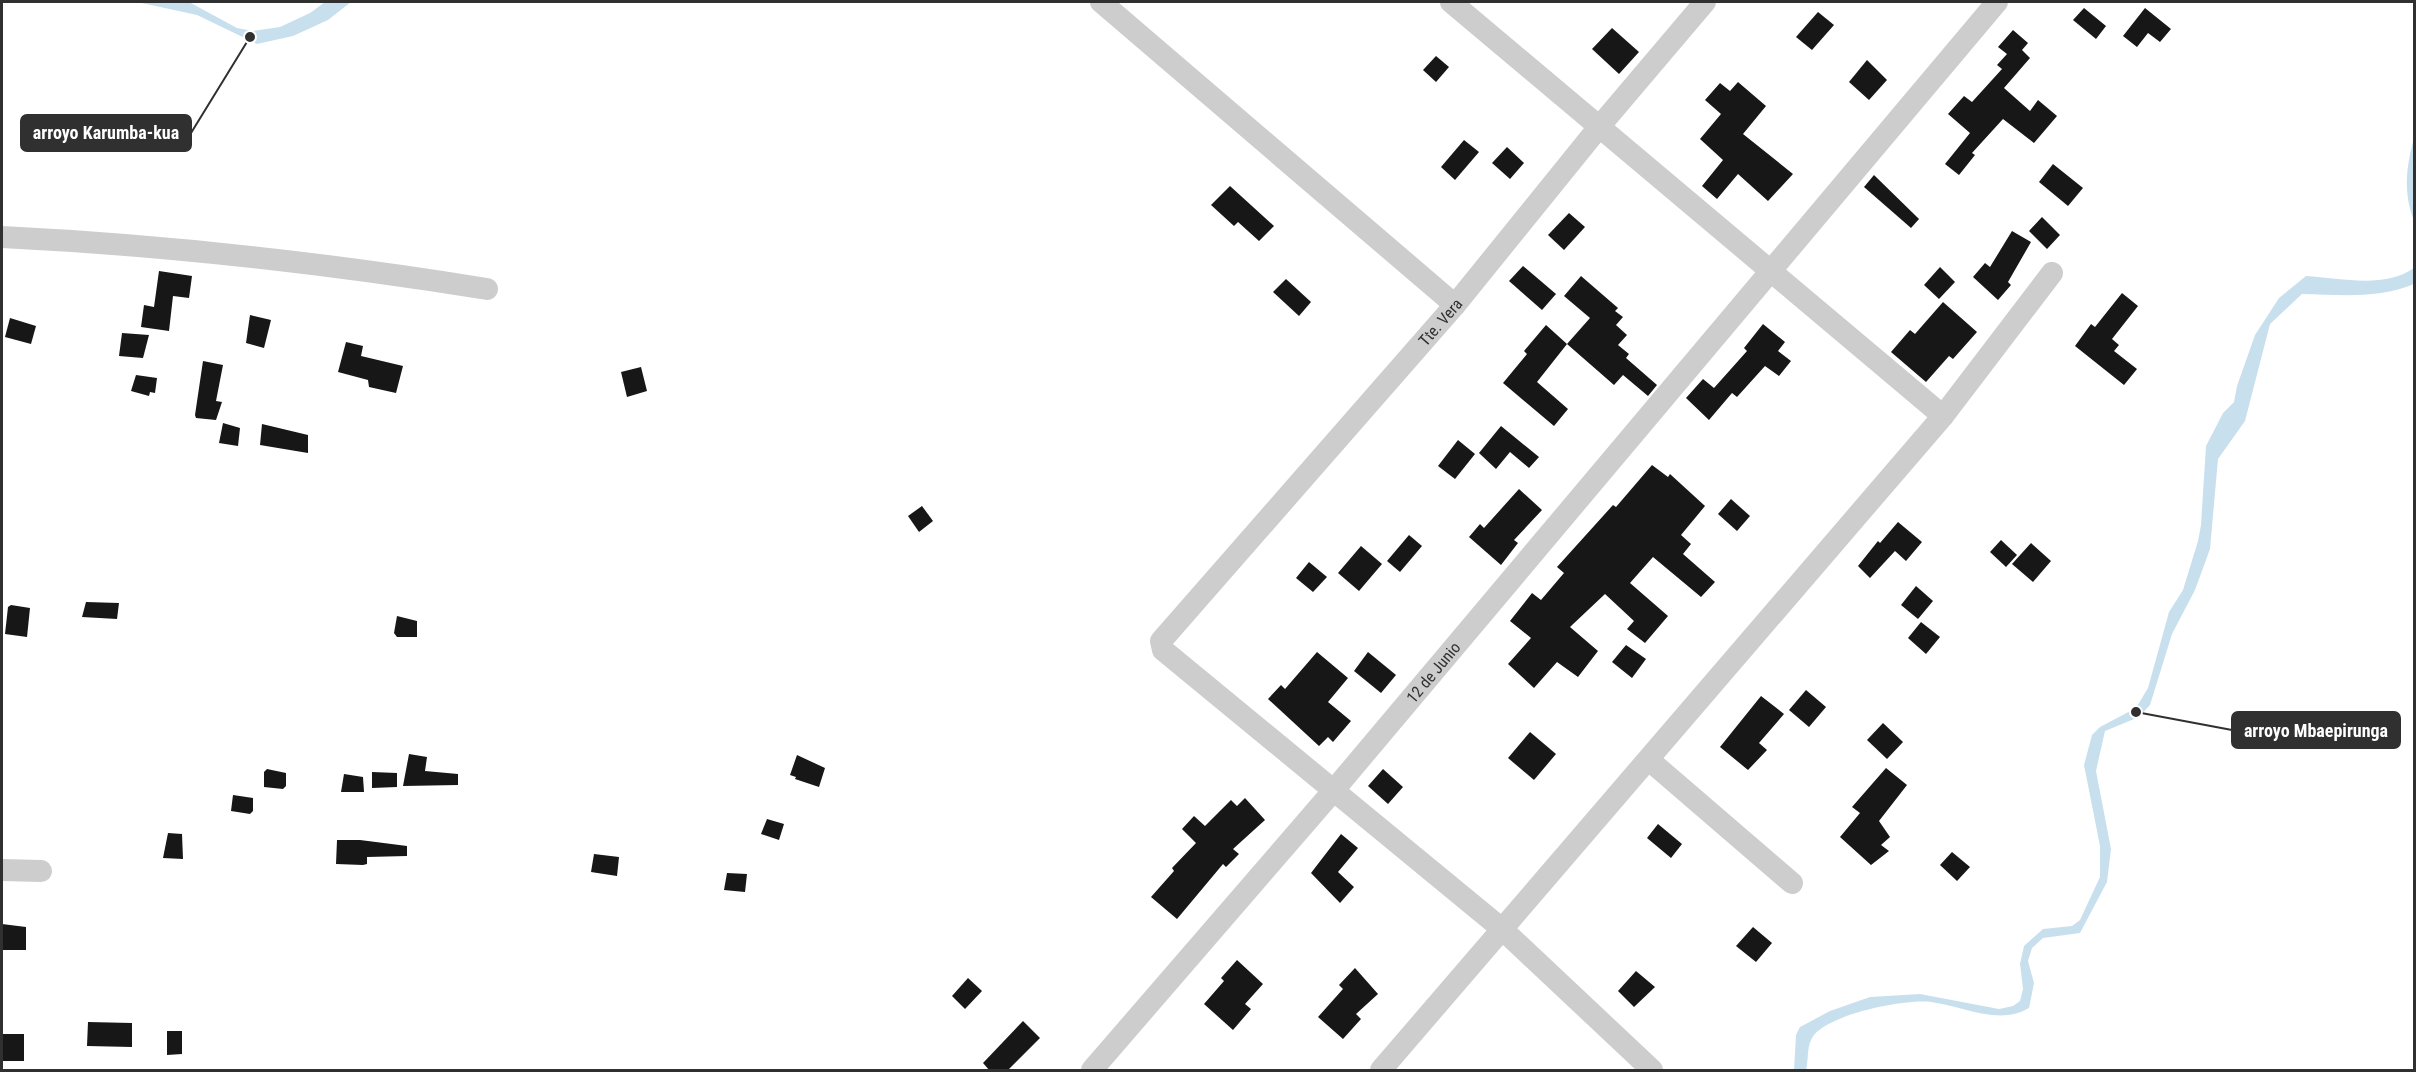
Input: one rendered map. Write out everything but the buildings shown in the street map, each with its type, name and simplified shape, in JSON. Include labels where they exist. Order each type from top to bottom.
[{"type":"street","points":[[1101,2],[1455,305]]},
{"type":"street","points":[[1451,2],[1944,416]]},
{"type":"street","name":"Tte. Vera","points":[[1334,790],[1163,650],[1161,641],[1455,305],[1599,127],[1706,2]]},
{"type":"street","name":"12 de Junio","points":[[1092,1071],[1334,790],[1997,2]]},
{"type":"street","points":[[2,237],[111,242],[352,267],[487,289]]},
{"type":"street","points":[[1382,1071],[1944,416],[2052,273]]},
{"type":"street","points":[[1649,759],[1792,883]]},
{"type":"street","points":[[1334,790],[1502,929],[1652,1071]]},
{"type":"street","points":[[2,870],[41,871]]},
{"type":"water","points":[[137,2],[189,2],[237,28],[253,31],[280,27],[310,13],[325,2],[351,2],[328,20],[293,36],[257,44],[197,15]]},
{"type":"water","points":[[2414,138],[2414,221],[2408,200],[2407,180]]},
{"type":"water","points":[[2414,268],[2414,284],[2401,289],[2359,295],[2302,294],[2270,324],[2245,421],[2218,459],[2210,549],[2195,590],[2172,634],[2150,705],[2139,717],[2105,731],[2096,771],[2111,849],[2107,882],[2080,933],[2043,938],[2032,948],[2028,961],[2034,983],[2029,1008],[2017,1013],[1993,1015],[1943,1004],[1919,1002],[1869,1010],[1823,1027],[1814,1035],[1810,1043],[1806,1070],[1794,1070],[1796,1035],[1800,1027],[1830,1011],[1870,997],[1920,994],[1999,1009],[2013,1006],[2020,1001],[2023,989],[2020,964],[2024,946],[2043,929],[2072,926],[2080,920],[2100,877],[2100,846],[2084,765],[2092,735],[2100,727],[2136,708],[2148,688],[2169,612],[2183,590],[2198,541],[2206,446],[2223,413],[2234,402],[2237,386],[2255,335],[2279,298],[2306,276],[2376,280],[2402,274]]},
{"type":"place","name":"arroyo Karumba-kua","points":[[250,37]]},
{"type":"place","name":"arroyo Mbaepirunga","points":[[2136,712]]}]
